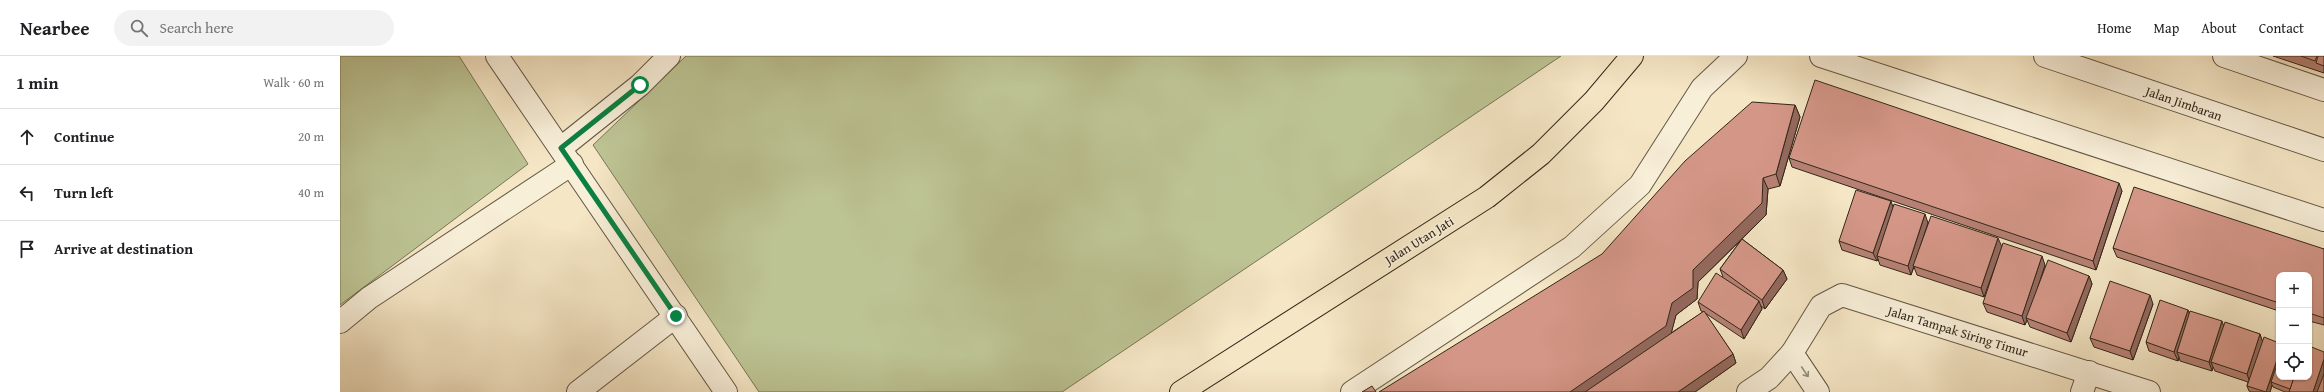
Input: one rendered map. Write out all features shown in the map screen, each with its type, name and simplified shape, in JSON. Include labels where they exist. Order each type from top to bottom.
[{"type":"main road","name":"Jalan Utan Jati","points":[[1181,392],[1487,197],[1541,154],[1594,101],[1632,56]]},
{"type":"street","points":[[497,56],[676,316],[726,392]]},
{"type":"street","points":[[340,322],[369,298],[566,156],[669,56]]},
{"type":"street","points":[[1352,392],[1572,247],[1640,184],[1702,88],[1736,56]]},
{"type":"street","points":[[1821,56],[2324,220]]},
{"type":"street","name":"Jalan Jimbaran","points":[[2045,56],[2324,150]]},
{"type":"street","points":[[2224,56],[2324,90]]},
{"type":"street","name":"Jalan Tampak Siring Timur","points":[[1748,392],[1774,385],[1821,306],[1842,295],[2086,382],[2149,392]]},
{"type":"street","points":[[578,392],[676,316]]},
{"type":"street","points":[[1792,353],[1818,392]]},
{"type":"green space","points":[[340,56],[459,56],[528,164],[340,305]]},
{"type":"green space","points":[[686,56],[1561,56],[1062,392],[759,392],[593,145]]},
{"type":"building","points":[[2301,56],[2317,56],[2315,61]]},
{"type":"building","points":[[2318,56],[2324,56],[2324,66],[2316,63]]},
{"type":"building","points":[[1815,80],[2119,183],[2093,261],[1789,158]]},
{"type":"building","points":[[1752,102],[1795,105],[1776,174],[1763,178],[1762,203],[1693,270],[1693,288],[1672,303],[1666,326],[1570,392],[1379,392],[1602,254],[1685,161]]},
{"type":"building","points":[[2134,187],[2324,249],[2324,318],[2312,314],[2312,272],[2276,272],[2276,302],[2113,248]]},
{"type":"building","points":[[1856,190],[1891,201],[1873,253],[1839,241]]},
{"type":"building","points":[[1894,204],[1925,214],[1908,266],[1877,256]]},
{"type":"building","points":[[1931,216],[1998,238],[1981,288],[1913,266]]},
{"type":"building","points":[[1742,239],[1783,270],[1762,300],[1720,269]]},
{"type":"building","points":[[2003,243],[2042,256],[2022,316],[1983,303]]},
{"type":"building","points":[[2048,260],[2089,276],[2067,333],[2026,318]]},
{"type":"building","points":[[1716,273],[1759,301],[1741,330],[1698,302]]},
{"type":"building","points":[[2110,281],[2150,295],[2130,351],[2090,338]]},
{"type":"building","points":[[2160,300],[2188,310],[2174,352],[2146,342]]},
{"type":"building","points":[[1704,311],[1733,354],[1678,392],[1585,392]]},
{"type":"building","points":[[2190,311],[2222,321],[2209,362],[2177,352]]},
{"type":"building","points":[[2225,322],[2260,334],[2247,374],[2211,362]]},
{"type":"building","points":[[2264,337],[2276,342],[2276,363],[2266,392],[2247,386]]},
{"type":"building","points":[[2312,347],[2324,352],[2324,359],[2313,392],[2289,392],[2293,380],[2312,380]]},
{"type":"building","points":[[2276,368],[2276,380],[2293,380],[2290,389],[2271,382]]},
{"type":"building","points":[[2324,374],[2324,392],[2317,392]]},
{"type":"building","points":[[1372,386],[1376,392],[1362,392]]},
{"type":"route","points":[[640,85],[561,148],[676,316]]}]
